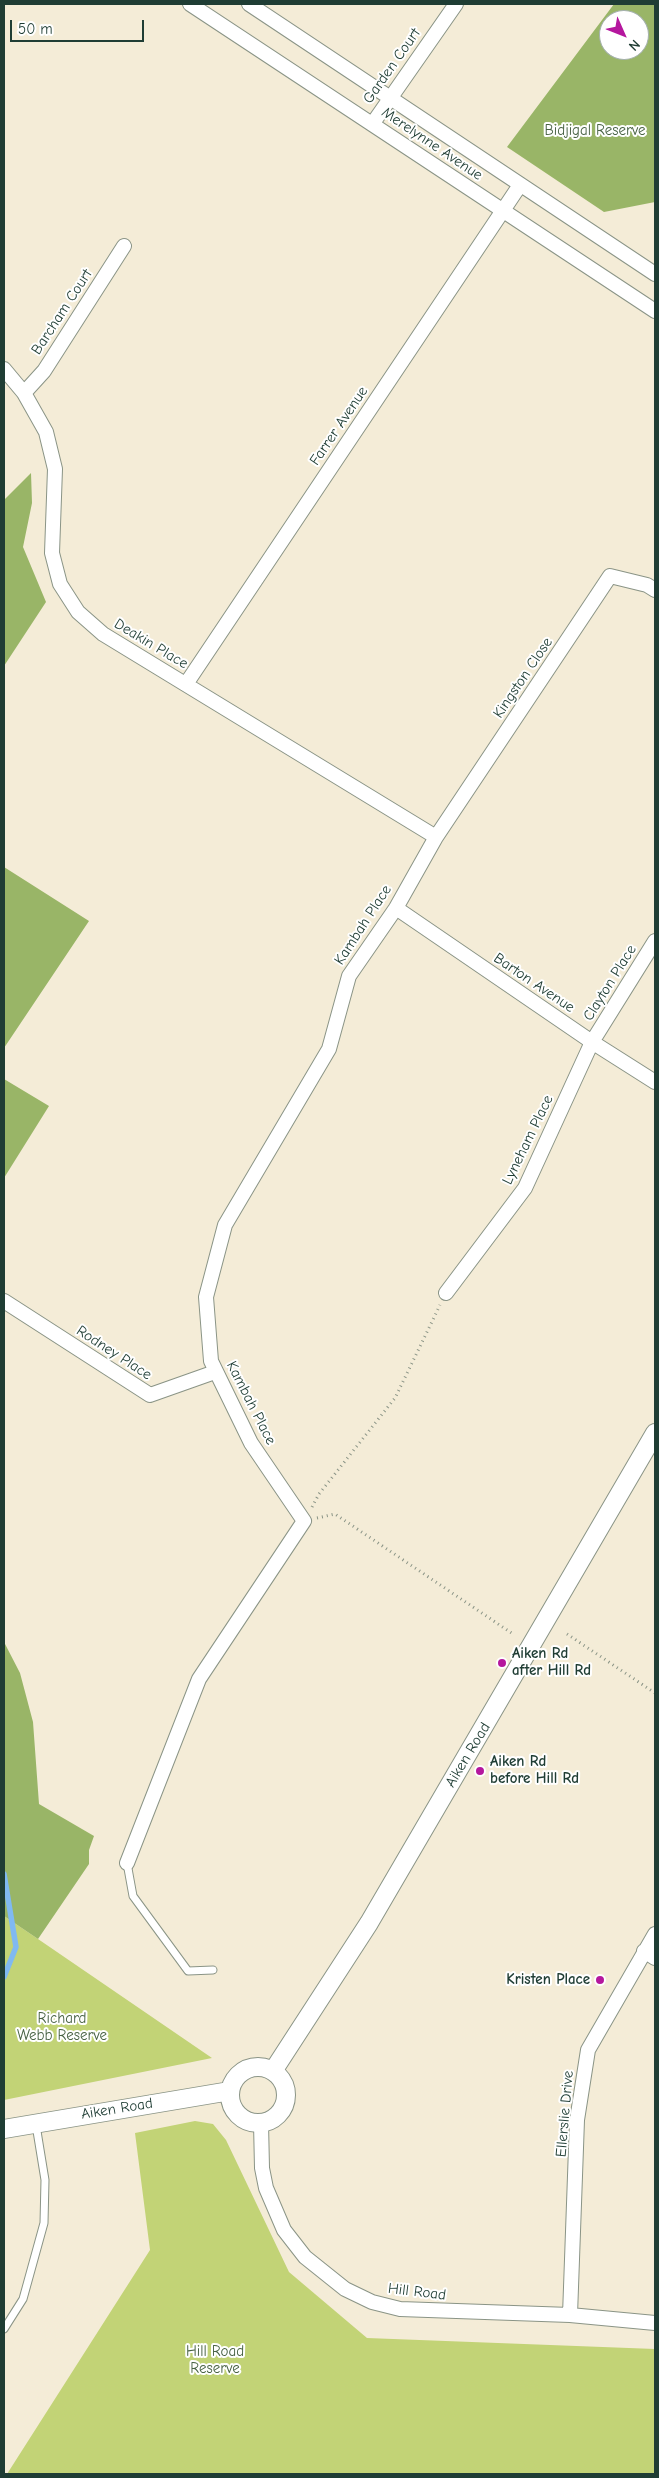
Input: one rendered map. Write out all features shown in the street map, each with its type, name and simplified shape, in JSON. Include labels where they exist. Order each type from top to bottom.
[{"type":"street","name":"Merelynne Avenue","points":[[190,4],[373,123],[502,211],[655,311]]},
{"type":"street","name":"Merelynne Avenue","points":[[249,4],[655,274]]},
{"type":"street","name":"Garden Court","points":[[373,123],[456,4]]},
{"type":"street","name":"Farrer Avenue","points":[[186,684],[520,185]]},
{"type":"street","name":"Barcham Court","points":[[24,393],[44,371],[124,246]]},
{"type":"street","name":"Deakin Place","points":[[4,369],[24,393],[46,432],[56,469],[52,553],[60,584],[78,612],[102,634],[436,837]]},
{"type":"street","name":"Kingston Close","points":[[436,837],[610,576],[647,585],[655,590]]},
{"type":"street","name":"Kambah Place","points":[[304,1521],[251,1443],[215,1372],[211,1361],[206,1296],[225,1225],[329,1049],[349,976],[396,908],[436,837]]},
{"type":"street","name":"Barton Avenue","points":[[396,908],[592,1042],[655,1082]]},
{"type":"street","name":"Clayton Place","points":[[592,1042],[655,942]]},
{"type":"street","name":"Lyneham Place","points":[[446,1293],[525,1188],[592,1042]]},
{"type":"street","name":"Rodney Place","points":[[4,1301],[150,1395],[215,1372]]},
{"type":"street","name":"Aiken Road","points":[[273,2071],[369,1923],[655,1433]]},
{"type":"street","points":[[127,1863],[199,1679],[304,1521]]},
{"type":"street","name":"Ellerslie Drive","points":[[570,2315],[577,2120],[588,2050],[650,1955],[655,1934]]},
{"type":"street","points":[[261,2067],[273,2071],[284,2084],[284,2104],[272,2119],[261,2123],[252,2122],[240,2117],[234,2110],[230,2091],[236,2078],[248,2068],[261,2067]]},
{"type":"street","name":"Aiken Road","points":[[4,2129],[35,2122],[230,2091]]},
{"type":"street","name":"Hill Road","points":[[261,2123],[262,2168],[266,2188],[284,2230],[305,2257],[326,2276],[345,2289],[372,2302],[400,2310],[570,2315],[655,2323]]},
{"type":"lane","points":[[127,1863],[133,1896],[188,1971],[213,1970]]},
{"type":"lane","points":[[4,2329],[24,2299],[44,2223],[45,2180],[35,2122]]},
{"type":"path","points":[[304,1521],[320,1494],[395,1398],[446,1293]]},
{"type":"path","points":[[304,1521],[335,1514],[513,1634]]},
{"type":"path","points":[[567,1634],[655,1693]]},
{"type":"green space","name":"Bidjigal Reserve","points":[[614,4],[655,4],[655,202],[604,212],[507,147],[599,24],[599,60],[649,60],[649,10],[610,10]]},
{"type":"green space","points":[[31,473],[32,503],[23,547],[46,602],[4,666],[4,500]]},
{"type":"green space","points":[[4,867],[89,921],[4,1048]]},
{"type":"green space","points":[[4,1079],[49,1106],[4,1178]]},
{"type":"green space","points":[[4,1642],[20,1673],[33,1722],[39,1804],[94,1836],[89,1850],[89,1864],[38,1939],[4,1916]]},
{"type":"green space","name":"Richard Webb Reserve","points":[[4,1916],[38,1939],[212,2058],[4,2100]]},
{"type":"green space","name":"Hill Road Reserve","points":[[195,2121],[213,2124],[226,2140],[289,2272],[367,2338],[655,2349],[655,2474],[7,2474],[150,2250],[135,2133]]},
{"type":"waterway","points":[[4,1874],[16,1947],[4,1977]]},
{"type":"place","name":"Aiken Rd after Hill Rd","points":[[502,1663]]},
{"type":"place","name":"Aiken Rd before Hill Rd","points":[[480,1771]]},
{"type":"place","name":"Kristen Place","points":[[600,1980]]}]
